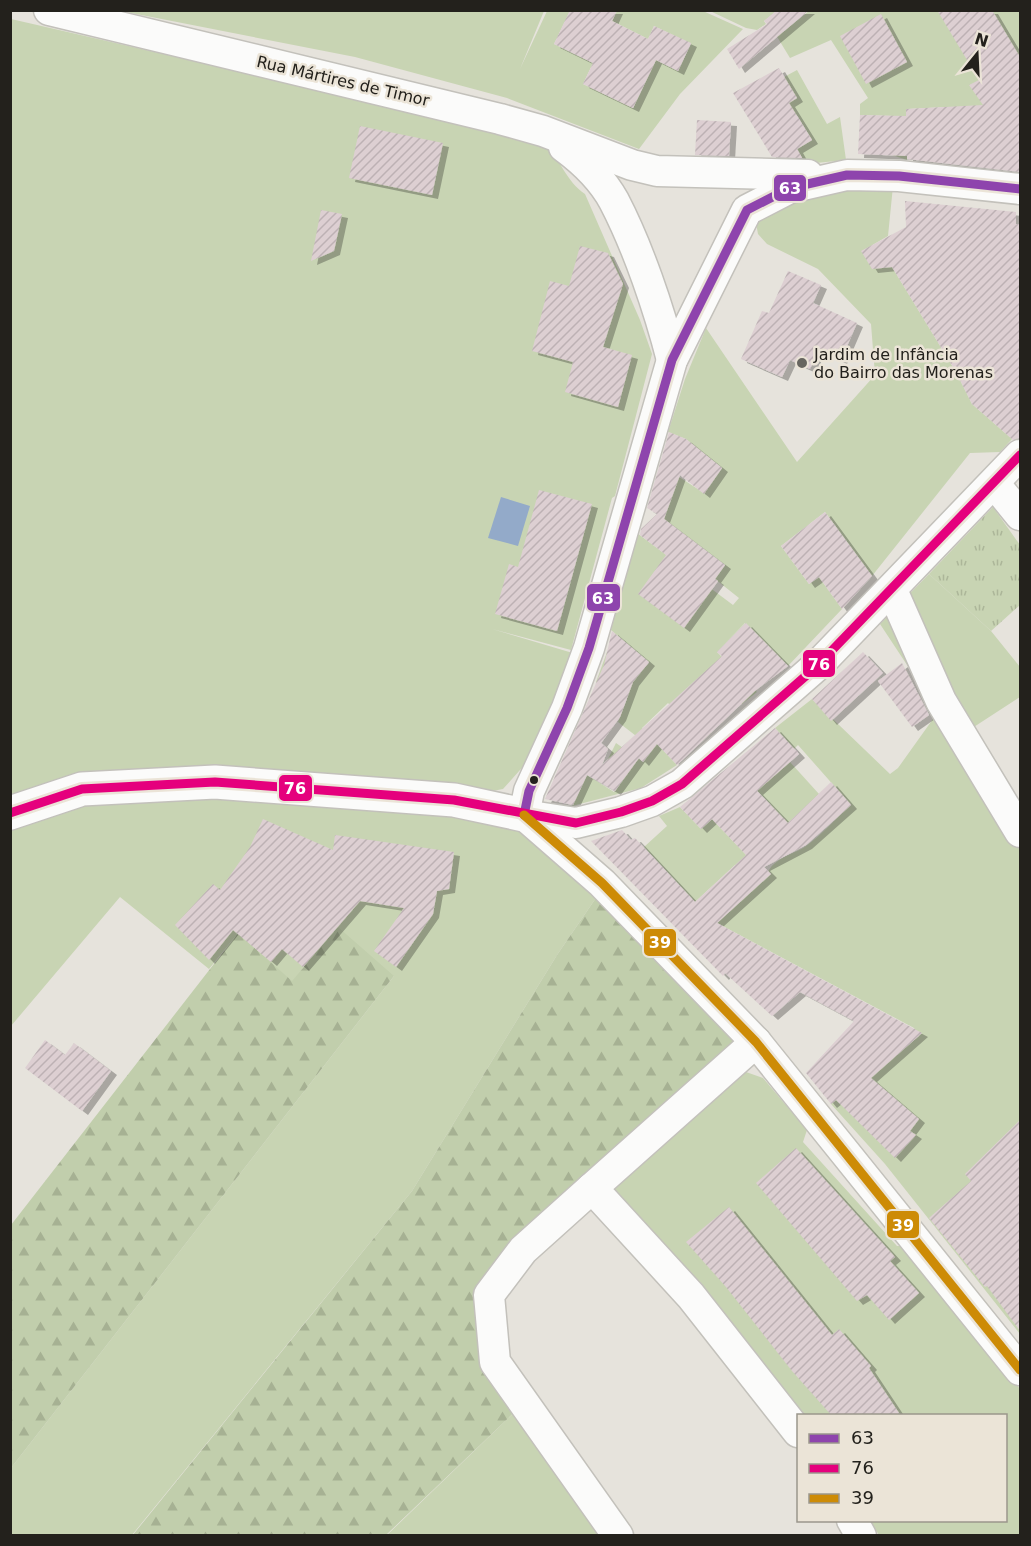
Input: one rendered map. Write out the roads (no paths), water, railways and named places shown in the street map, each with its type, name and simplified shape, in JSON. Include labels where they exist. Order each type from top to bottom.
[{"type":"street","name":"Rua Mártires de Timor","points":[[49,10],[543,131],[632,165],[657,171],[746,175],[847,175]]},
{"type":"street","points":[[543,131],[579,157],[613,200],[660,315],[672,360]]},
{"type":"street","points":[[524,815],[529,791],[567,708],[589,648],[672,360],[747,210],[790,188],[847,175],[898,176],[1020,189]]},
{"type":"street","points":[[10,813],[82,789],[215,782],[454,800],[576,823],[621,812],[652,801],[682,784],[816,667],[1020,455]]},
{"type":"street","points":[[994,483],[1020,515]]},
{"type":"street","points":[[892,590],[941,701],[1020,832]]},
{"type":"street","points":[[524,815],[602,883],[756,1042],[1020,1370]]},
{"type":"street","points":[[618,1536],[495,1362],[489,1295],[523,1250],[756,1042]]},
{"type":"street","points":[[592,1188],[691,1296],[797,1431]]},
{"type":"street","points":[[853,1522],[861,1536]]},
{"type":"water","points":[[501,497],[530,506],[518,546],[488,538]]},
{"type":"place","name":"Jardim de Infância do Bairro das Morenas","points":[[802,363]]}]
